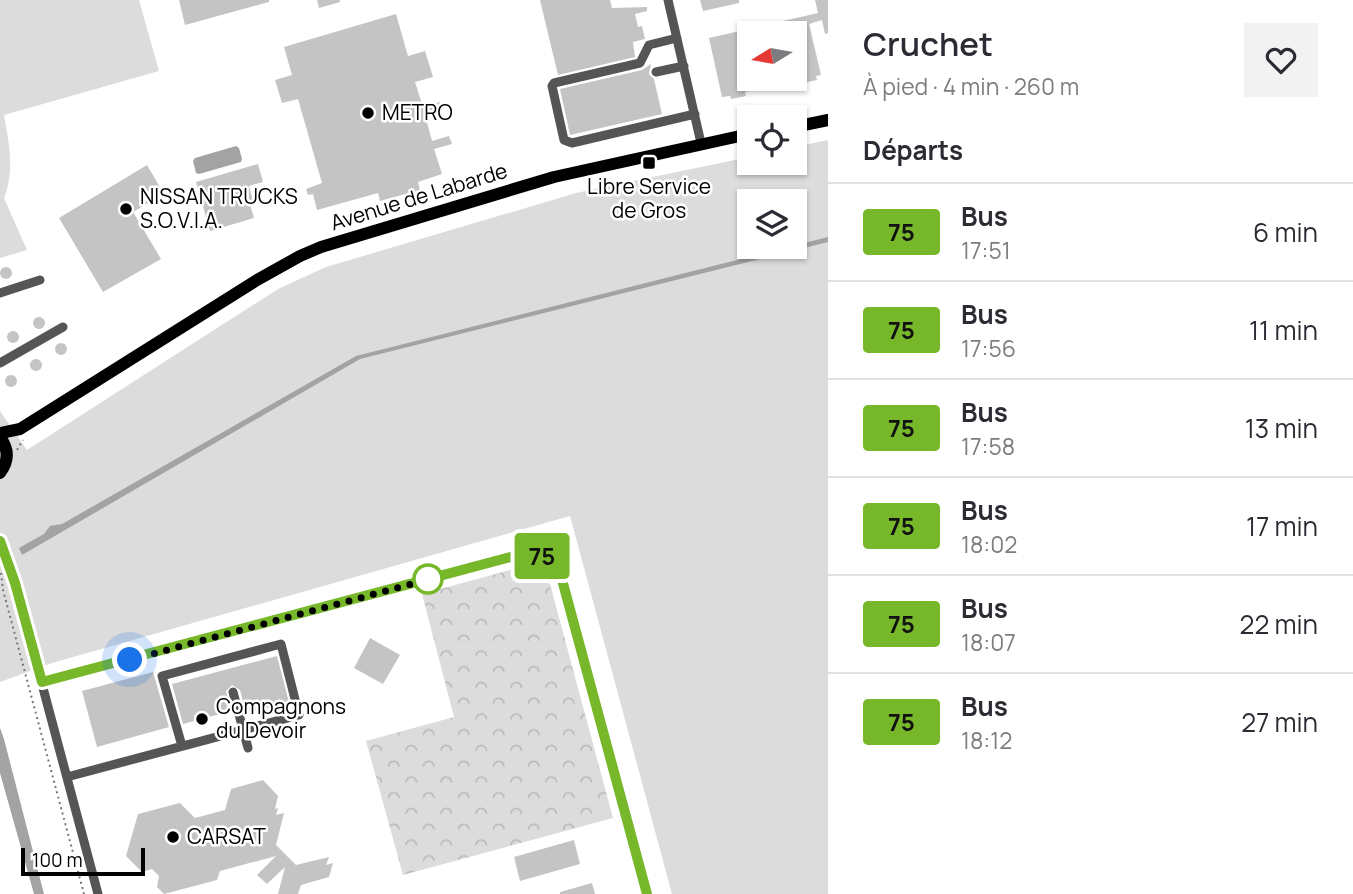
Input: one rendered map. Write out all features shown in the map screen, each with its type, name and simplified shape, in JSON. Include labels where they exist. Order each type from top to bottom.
[{"type":"main road","points":[[807,124],[828,120]]},
{"type":"main road","name":"Avenue de Labarde","points":[[0,473],[25,432],[257,280],[300,256],[371,231],[541,180],[737,136]]},
{"type":"main road","name":"Avenue de Labarde","points":[[0,435],[25,432]]},
{"type":"main road","points":[[0,435],[12,451]]},
{"type":"street","points":[[668,0],[701,143]]},
{"type":"street","points":[[677,38],[649,45],[640,63],[554,83],[552,86],[564,140],[572,143],[695,114]]},
{"type":"street","points":[[656,72],[684,66]]},
{"type":"street","points":[[0,293],[40,280]]},
{"type":"street","points":[[0,363],[63,327]]},
{"type":"street","points":[[0,541],[15,583],[98,894]]},
{"type":"street","points":[[42,682],[516,555],[534,553],[555,565],[561,576],[647,894]]},
{"type":"street","points":[[67,777],[299,715],[281,644],[162,676],[182,746]]},
{"type":"street","points":[[233,692],[248,748]]},
{"type":"path","points":[[12,451],[23,440],[25,432]]},
{"type":"path","points":[[1,568],[3,590],[84,894]]},
{"type":"green space","points":[[0,0],[139,0],[159,71],[4,115],[10,167],[4,198],[27,250],[0,258]]},
{"type":"green space","points":[[828,140],[828,894],[672,894],[570,516],[52,663],[0,682],[0,411],[27,450],[278,289],[326,267],[576,193],[737,159],[737,175],[807,175],[807,144]]},
{"type":"green space","points":[[521,567],[550,584],[613,818],[403,875],[366,741],[454,717],[422,594]]},
{"type":"shaded area","points":[[236,146],[239,148],[241,162],[196,173],[193,161],[195,158]]},
{"type":"shaded area","points":[[828,237],[828,242],[807,247],[807,242]]},
{"type":"shaded area","points":[[741,259],[760,259],[360,359],[22,555],[19,548],[44,534],[50,526],[62,524],[356,356]]},
{"type":"shaded area","points":[[0,728],[44,894],[34,894],[0,773]]},
{"type":"building","points":[[179,0],[269,0],[269,2],[185,25]]},
{"type":"building","points":[[317,0],[340,0],[340,2],[319,8]]},
{"type":"building","points":[[540,0],[610,0],[612,8],[647,7],[647,11],[635,14],[645,39],[633,42],[635,57],[558,75]]},
{"type":"building","points":[[700,0],[739,0],[739,3],[703,11]]},
{"type":"building","points":[[815,0],[828,0],[828,33],[825,34],[822,20],[809,24],[821,75],[816,76],[817,80],[807,82],[807,21],[783,21],[818,13]]},
{"type":"building","points":[[396,14],[408,56],[425,51],[433,77],[415,82],[423,107],[440,102],[442,110],[425,115],[432,141],[449,136],[452,144],[434,149],[442,174],[418,182],[420,190],[380,201],[378,193],[317,210],[313,194],[308,195],[306,189],[322,183],[298,99],[282,103],[275,80],[292,75],[284,47]]},
{"type":"building","points":[[737,32],[737,91],[749,91],[745,92],[746,96],[731,99],[730,96],[722,97],[709,38]]},
{"type":"building","points":[[651,64],[649,74],[654,79],[662,114],[570,135],[560,89],[642,70]]},
{"type":"building","points":[[258,164],[263,182],[249,186],[253,200],[249,201],[254,218],[210,231],[196,182]]},
{"type":"building","points":[[147,165],[164,194],[133,212],[161,259],[103,292],[59,218]]},
{"type":"building","points":[[6,267],[12,273],[6,279],[0,273]]},
{"type":"building","points":[[39,317],[45,323],[39,329],[33,323]]},
{"type":"building","points":[[13,331],[19,337],[13,343],[7,337]]},
{"type":"building","points":[[61,343],[67,349],[61,355],[55,349]]},
{"type":"building","points":[[36,359],[42,365],[36,371],[30,365]]},
{"type":"building","points":[[11,375],[17,381],[11,387],[5,381]]},
{"type":"building","points":[[370,638],[400,655],[383,684],[354,668]]},
{"type":"building","points":[[277,656],[289,702],[246,714],[240,690],[232,685],[226,691],[231,711],[183,724],[172,684]]},
{"type":"building","points":[[153,672],[169,727],[97,747],[82,691]]},
{"type":"building","name":"CARSAT","points":[[263,780],[278,796],[276,815],[284,813],[276,845],[296,865],[329,857],[326,865],[333,863],[329,877],[301,885],[298,894],[278,894],[285,867],[267,884],[257,875],[276,856],[220,871],[217,880],[164,894],[157,887],[159,876],[152,869],[142,872],[126,856],[138,814],[180,803],[195,818],[225,810],[231,789]]},
{"type":"building","points":[[574,840],[580,864],[520,881],[514,857]]},
{"type":"building","points":[[592,883],[595,894],[560,894],[560,892]]},
{"type":"bus line","name":"75","points":[[0,541],[15,583],[42,682],[522,554],[534,553],[545,557],[555,565],[561,576],[647,894]]},
{"type":"place","name":"METRO","points":[[368,113]]},
{"type":"place","name":"Libre Service de Gros","points":[[649,163]]},
{"type":"place","name":"NISSAN TRUCKS S.O.V.I.A.","points":[[126,209]]},
{"type":"place","name":"Compagnons du Devoir","points":[[202,719]]},
{"type":"place","name":"CARSAT","points":[[173,837]]},
{"type":"route","points":[[130,660],[434,578],[428,579]]}]
